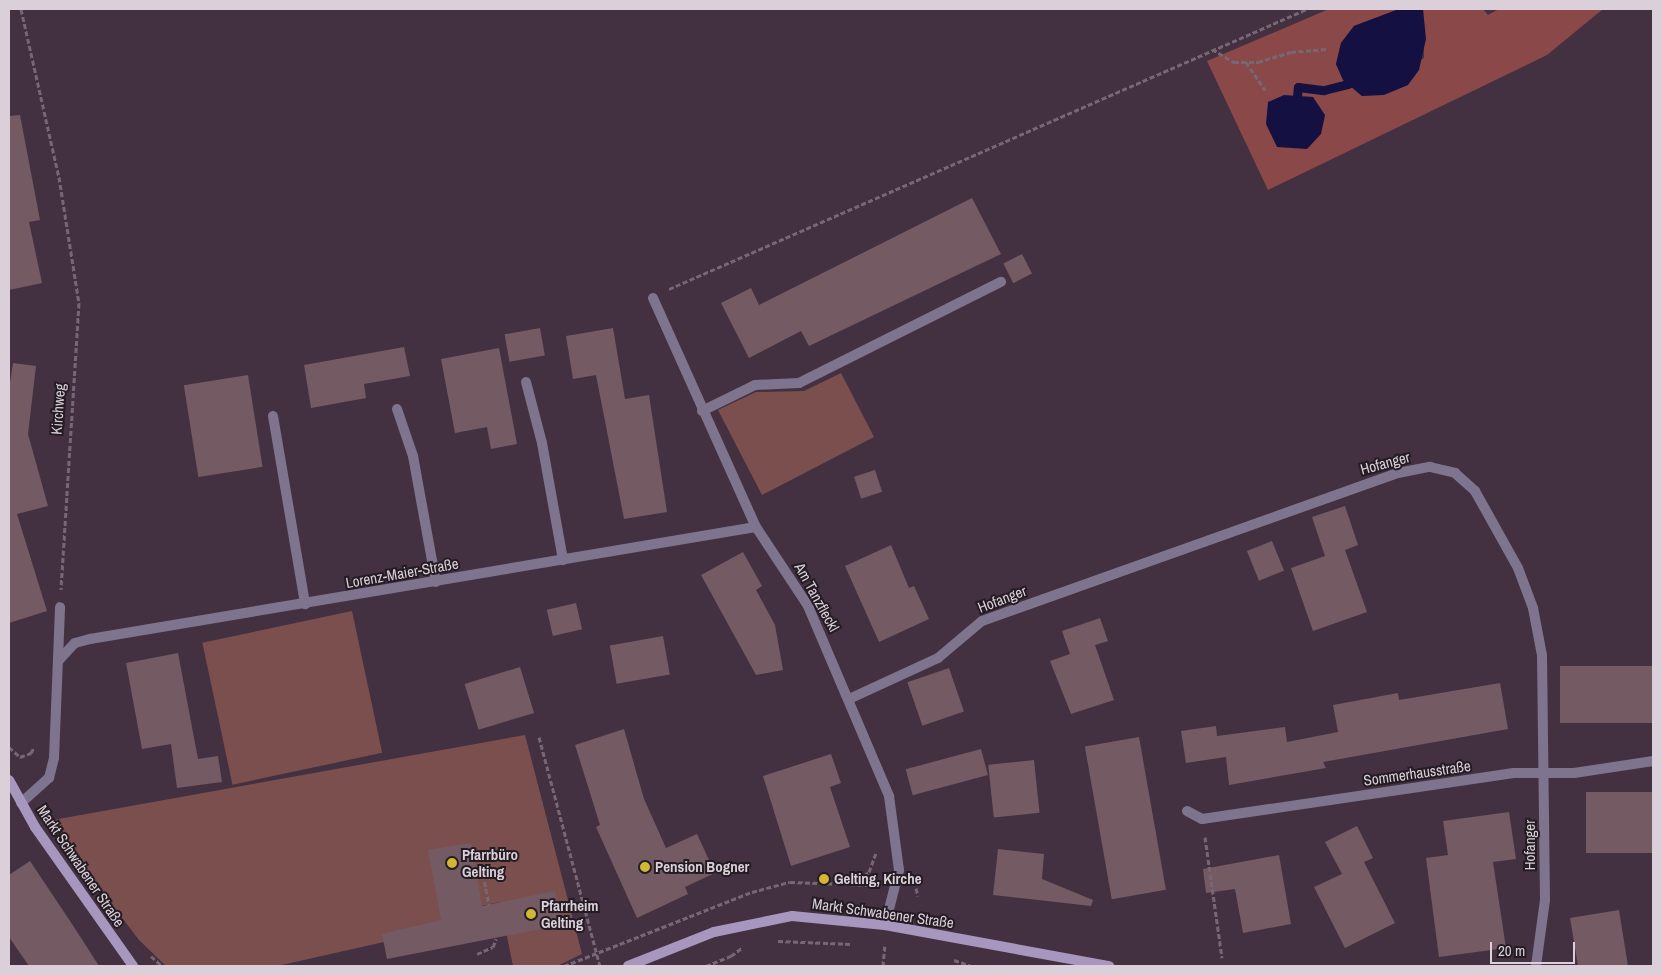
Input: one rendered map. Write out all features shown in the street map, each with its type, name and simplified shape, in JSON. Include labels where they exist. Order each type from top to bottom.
[{"type":"main road","name":"Markt Schwabener Straße","points":[[9,780],[104,929],[133,966]]},
{"type":"main road","name":"Markt Schwabener Straße","points":[[628,966],[714,932],[760,920],[822,917],[884,925],[1109,966]]},
{"type":"street","points":[[702,411],[755,385],[800,383],[1001,282]]},
{"type":"street","name":"Am Tanzfleckl","points":[[653,298],[702,411],[756,527],[808,606],[849,698],[888,796],[899,870],[884,925]]},
{"type":"street","points":[[526,382],[542,443],[563,560]]},
{"type":"street","points":[[397,409],[413,456],[436,582]]},
{"type":"street","points":[[273,416],[306,604]]},
{"type":"street","name":"Hofanger","points":[[849,698],[938,658],[982,621],[1342,491],[1430,467],[1455,473],[1475,490],[1524,584],[1542,655],[1545,776],[1545,900],[1536,966]]},
{"type":"street","name":"Lorenz-Maier-Straße","points":[[59,660],[75,643],[90,639],[756,527]]},
{"type":"street","points":[[22,803],[49,778],[59,660],[60,607]]},
{"type":"street","name":"Sommerhausstraße","points":[[1202,819],[1514,774],[1545,776],[1653,761]]},
{"type":"street","points":[[1187,811],[1202,819]]},
{"type":"path","name":"Kirchweg","points":[[21,9],[59,177],[79,303],[62,519],[60,607]]},
{"type":"path","points":[[653,298],[911,180],[1307,9]]},
{"type":"path","points":[[1212,49],[1234,62],[1246,62],[1326,49]]},
{"type":"path","points":[[1246,62],[1265,90]]},
{"type":"path","points":[[9,747],[20,757],[31,753],[38,737]]},
{"type":"path","points":[[539,737],[600,966]]},
{"type":"path","points":[[1202,819],[1222,958]]},
{"type":"path","points":[[476,875],[483,874],[489,904]]},
{"type":"path","points":[[477,954],[493,947],[496,939]]},
{"type":"path","points":[[771,942],[858,944]]},
{"type":"path","points":[[706,966],[752,945]]},
{"type":"path","points":[[876,945],[894,948]]},
{"type":"path","points":[[949,958],[971,966]]},
{"type":"shaded area","points":[[1329,9],[1399,9],[1354,26],[1341,43],[1336,64],[1343,80],[1362,96],[1424,58],[1423,9],[1483,9],[1488,15],[1499,9],[1603,9],[1547,55],[1268,190],[1207,61]]},
{"type":"shaded area","points":[[1399,9],[1423,9],[1426,39],[1419,70],[1408,85],[1384,95],[1362,96],[1343,80],[1336,64],[1341,43],[1354,26]]},
{"type":"shaded area","points":[[1284,95],[1313,97],[1325,115],[1321,134],[1307,149],[1277,147],[1266,124],[1268,102]]},
{"type":"shaded area","points":[[841,373],[874,437],[762,495],[718,410],[756,392],[804,391]]},
{"type":"shaded area","points":[[352,611],[382,753],[232,785],[202,643]]},
{"type":"shaded area","points":[[525,735],[582,954],[557,966],[513,966],[500,902],[465,909],[472,942],[384,942],[277,966],[166,966],[139,940],[75,856],[53,820]]},
{"type":"building","points":[[20,115],[40,220],[29,222],[42,283],[9,290],[9,116]]},
{"type":"building","points":[[972,198],[1001,254],[809,346],[801,331],[749,358],[721,303],[751,288],[759,305]]},
{"type":"building","points":[[1022,254],[1032,274],[1013,283],[1003,264]]},
{"type":"building","points":[[540,328],[545,356],[509,362],[505,334]]},
{"type":"building","points":[[613,328],[625,399],[649,395],[667,512],[624,519],[596,375],[573,379],[566,336]]},
{"type":"building","points":[[404,347],[410,376],[364,384],[366,398],[311,408],[304,365]]},
{"type":"building","points":[[499,348],[517,444],[491,449],[487,427],[455,433],[441,359]]},
{"type":"building","points":[[13,363],[36,366],[28,434],[48,506],[17,514],[47,611],[9,623],[9,389]]},
{"type":"building","points":[[248,375],[263,467],[198,477],[184,385]]},
{"type":"building","points":[[875,470],[882,492],[861,499],[854,477]]},
{"type":"building","points":[[1345,506],[1358,545],[1345,550],[1367,612],[1313,631],[1291,568],[1325,556],[1312,517]]},
{"type":"building","points":[[1272,541],[1284,571],[1259,581],[1247,551]]},
{"type":"building","points":[[891,545],[909,588],[914,586],[929,619],[879,642],[845,566]]},
{"type":"building","points":[[743,552],[762,586],[756,590],[775,625],[783,670],[756,675],[701,575]]},
{"type":"building","points":[[576,603],[582,629],[553,636],[547,610]]},
{"type":"building","points":[[1100,618],[1108,641],[1095,645],[1114,700],[1071,714],[1050,661],[1070,654],[1062,631]]},
{"type":"building","points":[[663,636],[670,674],[617,684],[610,645]]},
{"type":"building","points":[[178,653],[198,759],[218,756],[222,782],[177,788],[171,744],[142,749],[126,663]]},
{"type":"building","points":[[1560,666],[1653,666],[1653,723],[1560,723]]},
{"type":"building","points":[[520,667],[534,713],[479,730],[465,684]]},
{"type":"building","points":[[949,668],[964,711],[922,726],[907,682]]},
{"type":"building","points":[[1500,683],[1508,729],[1323,762],[1326,768],[1229,785],[1226,757],[1186,763],[1181,731],[1216,726],[1217,736],[1285,727],[1287,742],[1338,732],[1333,705],[1398,693],[1399,700]]},
{"type":"building","points":[[624,729],[644,799],[666,848],[697,834],[715,873],[685,887],[688,894],[637,918],[596,827],[600,825],[575,745]]},
{"type":"building","points":[[1139,737],[1166,890],[1112,899],[1085,747]]},
{"type":"building","points":[[981,749],[988,775],[913,795],[906,769]]},
{"type":"building","points":[[831,754],[841,783],[830,787],[850,847],[791,866],[763,776]]},
{"type":"building","points":[[1034,760],[1040,813],[994,818],[988,765]]},
{"type":"building","points":[[1586,792],[1653,792],[1653,853],[1586,853]]},
{"type":"building","points":[[1509,812],[1516,859],[1493,862],[1506,948],[1439,957],[1426,858],[1448,855],[1443,821]]},
{"type":"building","points":[[1357,826],[1373,858],[1364,862],[1395,923],[1345,948],[1314,887],[1342,874],[1325,842]]},
{"type":"building","points":[[471,843],[482,906],[555,891],[562,925],[387,959],[382,934],[441,920],[428,850]]},
{"type":"building","points":[[998,849],[1044,854],[1042,879],[1093,900],[1091,906],[993,895]]},
{"type":"building","points":[[1279,855],[1291,924],[1243,933],[1235,889],[1206,893],[1203,869]]},
{"type":"building","points":[[30,861],[99,966],[29,966],[9,937],[9,875]]},
{"type":"building","points":[[1619,910],[1628,966],[1578,966],[1570,918]]},
{"type":"waterway","points":[[1297,96],[1298,87],[1324,90],[1348,84]]},
{"type":"place","name":"Pfarrbüro Gelting","points":[[452,863]]},
{"type":"place","name":"Pension Bogner","points":[[645,867]]},
{"type":"place","name":"Gelting, Kirche","points":[[824,879]]},
{"type":"place","name":"Pfarrheim Gelting","points":[[531,914]]}]
